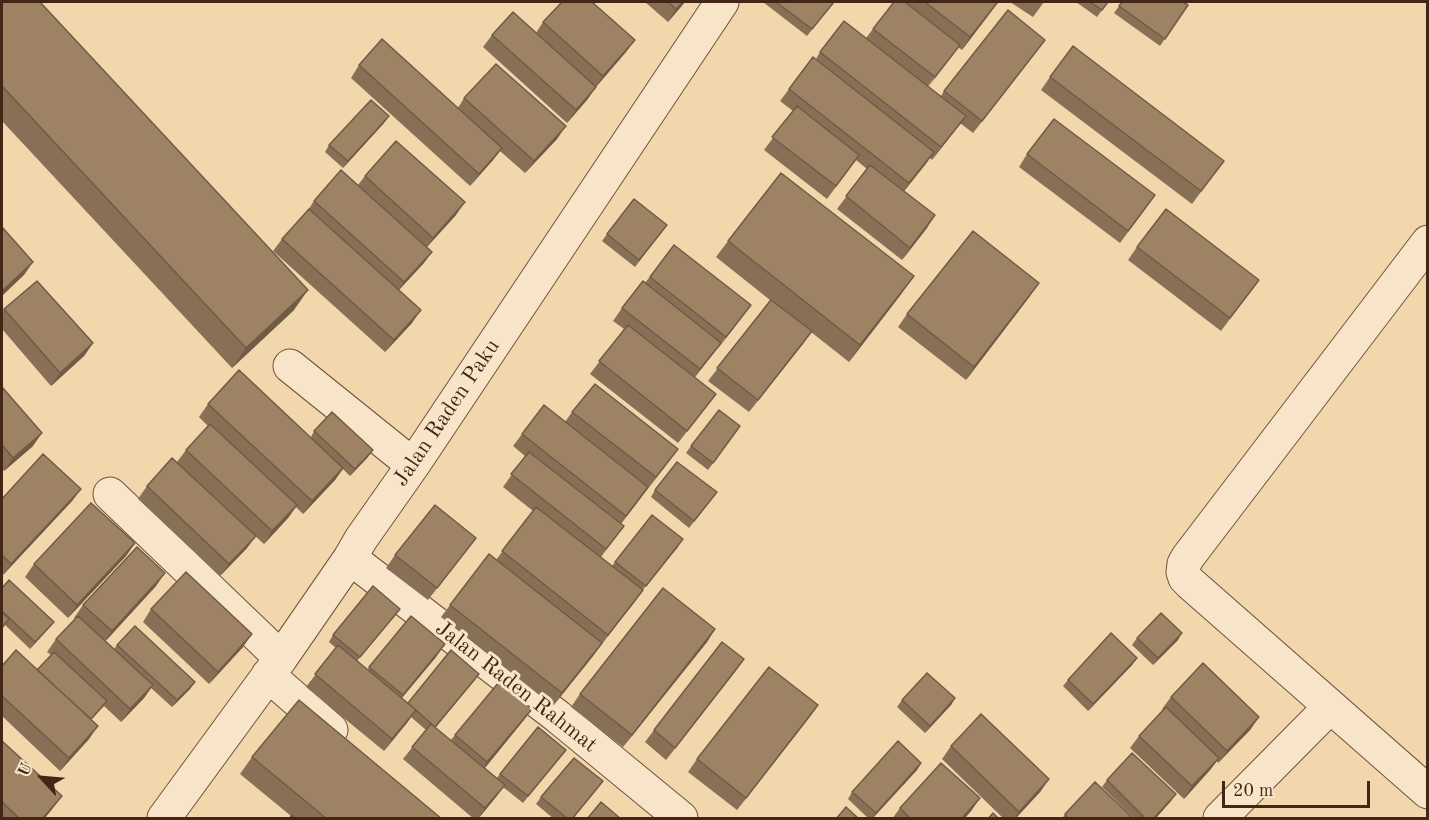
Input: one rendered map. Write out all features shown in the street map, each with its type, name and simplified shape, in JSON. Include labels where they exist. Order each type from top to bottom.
[{"type":"street","name":"Jalan Raden Paku","points":[[164,819],[350,558],[360,539],[413,465],[722,2]]},
{"type":"street","points":[[1428,242],[1188,557],[1183,572],[1190,583],[1428,792]]},
{"type":"street","points":[[290,366],[413,465]]},
{"type":"street","points":[[110,494],[356,751]]},
{"type":"street","name":"Jalan Raden Rahmat","points":[[350,558],[557,716],[681,819]]},
{"type":"street","points":[[1220,819],[1330,707]]},
{"type":"building","points":[[2,2],[40,2],[308,290],[246,348],[2,86]]},
{"type":"building","points":[[562,2],[592,2],[635,40],[603,76],[543,22]]},
{"type":"building","points":[[668,2],[683,2],[676,9]]},
{"type":"building","points":[[776,2],[834,2],[812,29]]},
{"type":"building","points":[[894,2],[905,2],[960,45],[935,77],[873,29]]},
{"type":"building","points":[[925,2],[995,2],[997,3],[970,37]]},
{"type":"building","points":[[1090,2],[1108,2],[1102,10]]},
{"type":"building","points":[[1122,2],[1183,2],[1188,5],[1165,39],[1119,6]]},
{"type":"building","points":[[1008,10],[1045,40],[982,121],[944,91]]},
{"type":"building","points":[[513,12],[596,87],[576,110],[492,35]]},
{"type":"building","points":[[844,21],[966,116],[941,147],[820,52]]},
{"type":"building","points":[[382,39],[502,148],[479,174],[359,65]]},
{"type":"building","points":[[1073,46],[1224,161],[1201,191],[1050,77]]},
{"type":"building","points":[[813,57],[934,152],[909,183],[789,89]]},
{"type":"building","points":[[496,64],[566,126],[534,161],[464,98]]},
{"type":"building","points":[[371,100],[389,116],[348,161],[329,145]]},
{"type":"building","points":[[797,106],[859,155],[836,186],[772,137]]},
{"type":"building","points":[[1054,119],[1155,195],[1128,231],[1027,154]]},
{"type":"building","points":[[396,141],[465,202],[433,238],[365,176]]},
{"type":"building","points":[[870,165],[935,215],[910,248],[846,196]]},
{"type":"building","points":[[341,170],[432,252],[404,282],[314,201]]},
{"type":"building","points":[[781,173],[914,276],[860,345],[728,241]]},
{"type":"building","points":[[634,199],[667,225],[639,260],[607,234]]},
{"type":"building","points":[[309,209],[421,310],[394,340],[282,239]]},
{"type":"building","points":[[1166,209],[1259,280],[1230,318],[1137,247]]},
{"type":"building","points":[[2,227],[33,262],[2,291]]},
{"type":"building","points":[[973,231],[1039,283],[974,367],[907,314]]},
{"type":"building","points":[[674,245],[751,305],[726,337],[650,277]]},
{"type":"building","points":[[37,281],[93,343],[60,373],[4,309]]},
{"type":"building","points":[[643,281],[721,343],[700,369],[622,308]]},
{"type":"building","points":[[771,300],[812,331],[758,400],[717,368]]},
{"type":"building","points":[[628,325],[716,394],[687,431],[599,361]]},
{"type":"building","points":[[239,370],[343,468],[312,501],[208,404]]},
{"type":"building","points":[[595,384],[678,449],[656,477],[572,412]]},
{"type":"building","points":[[2,387],[42,433],[13,458],[2,445]]},
{"type":"building","points":[[544,405],[648,487],[626,516],[522,434]]},
{"type":"building","points":[[719,410],[740,426],[713,463],[691,446]]},
{"type":"building","points":[[332,412],[373,450],[355,469],[314,431]]},
{"type":"building","points":[[210,424],[297,505],[272,531],[186,450]]},
{"type":"building","points":[[529,452],[624,526],[606,549],[511,474]]},
{"type":"building","points":[[43,454],[81,489],[11,564],[2,555],[2,499]]},
{"type":"building","points":[[172,458],[256,536],[229,564],[147,486]]},
{"type":"building","points":[[677,462],[717,492],[694,521],[655,490]]},
{"type":"building","points":[[91,503],[135,543],[77,605],[34,564]]},
{"type":"building","points":[[435,505],[476,538],[437,588],[395,555]]},
{"type":"building","points":[[536,507],[643,590],[608,635],[502,551]]},
{"type":"building","points":[[652,515],[683,539],[646,586],[615,562]]},
{"type":"building","points":[[137,547],[165,573],[112,631],[83,605]]},
{"type":"building","points":[[489,554],[602,643],[562,693],[450,605]]},
{"type":"building","points":[[186,572],[252,634],[218,672],[151,609]]},
{"type":"building","points":[[9,580],[54,622],[35,642],[2,611],[2,588]]},
{"type":"building","points":[[373,586],[400,609],[360,657],[333,635]]},
{"type":"building","points":[[663,588],[715,629],[632,735],[580,694]]},
{"type":"building","points":[[2,612],[9,619],[2,627]]},
{"type":"building","points":[[1161,613],[1182,633],[1158,658],[1137,638]]},
{"type":"building","points":[[78,616],[153,685],[130,709],[56,639]]},
{"type":"building","points":[[411,616],[445,644],[403,695],[369,667]]},
{"type":"building","points":[[135,626],[195,682],[177,700],[117,645]]},
{"type":"building","points":[[1111,633],[1137,658],[1093,704],[1068,680]]},
{"type":"building","points":[[722,642],[744,659],[675,748],[654,730]]},
{"type":"building","points":[[338,645],[416,710],[392,739],[315,674]]},
{"type":"building","points":[[16,650],[98,726],[69,758],[2,696],[2,666]]},
{"type":"building","points":[[451,650],[479,674],[435,727],[408,703]]},
{"type":"building","points":[[54,652],[107,701],[91,719],[37,670]]},
{"type":"building","points":[[1203,663],[1259,717],[1227,751],[1171,697]]},
{"type":"building","points":[[769,667],[818,705],[746,798],[697,759]]},
{"type":"building","points":[[927,673],[955,698],[930,726],[902,700]]},
{"type":"building","points":[[499,682],[532,709],[487,762],[455,735]]},
{"type":"building","points":[[299,700],[442,819],[327,819],[252,757]]},
{"type":"building","points":[[1166,707],[1219,758],[1192,786],[1139,736]]},
{"type":"building","points":[[981,714],[1049,779],[1019,812],[951,746]]},
{"type":"building","points":[[431,724],[505,785],[485,808],[412,747]]},
{"type":"building","points":[[538,727],[566,750],[528,796],[500,774]]},
{"type":"building","points":[[2,741],[62,796],[42,819],[20,819],[2,802]]},
{"type":"building","points":[[898,741],[921,763],[876,813],[852,792]]},
{"type":"building","points":[[1132,753],[1176,794],[1153,819],[1146,819],[1107,780]]},
{"type":"building","points":[[574,758],[603,781],[572,819],[568,819],[541,797]]},
{"type":"building","points":[[941,763],[980,798],[961,819],[911,819],[900,808]]},
{"type":"building","points":[[1095,782],[1134,819],[1069,819],[1065,814]]},
{"type":"building","points":[[601,802],[621,819],[587,819]]},
{"type":"building","points":[[846,807],[859,819],[836,819]]},
{"type":"building","points":[[993,813],[999,819],[988,819]]}]
